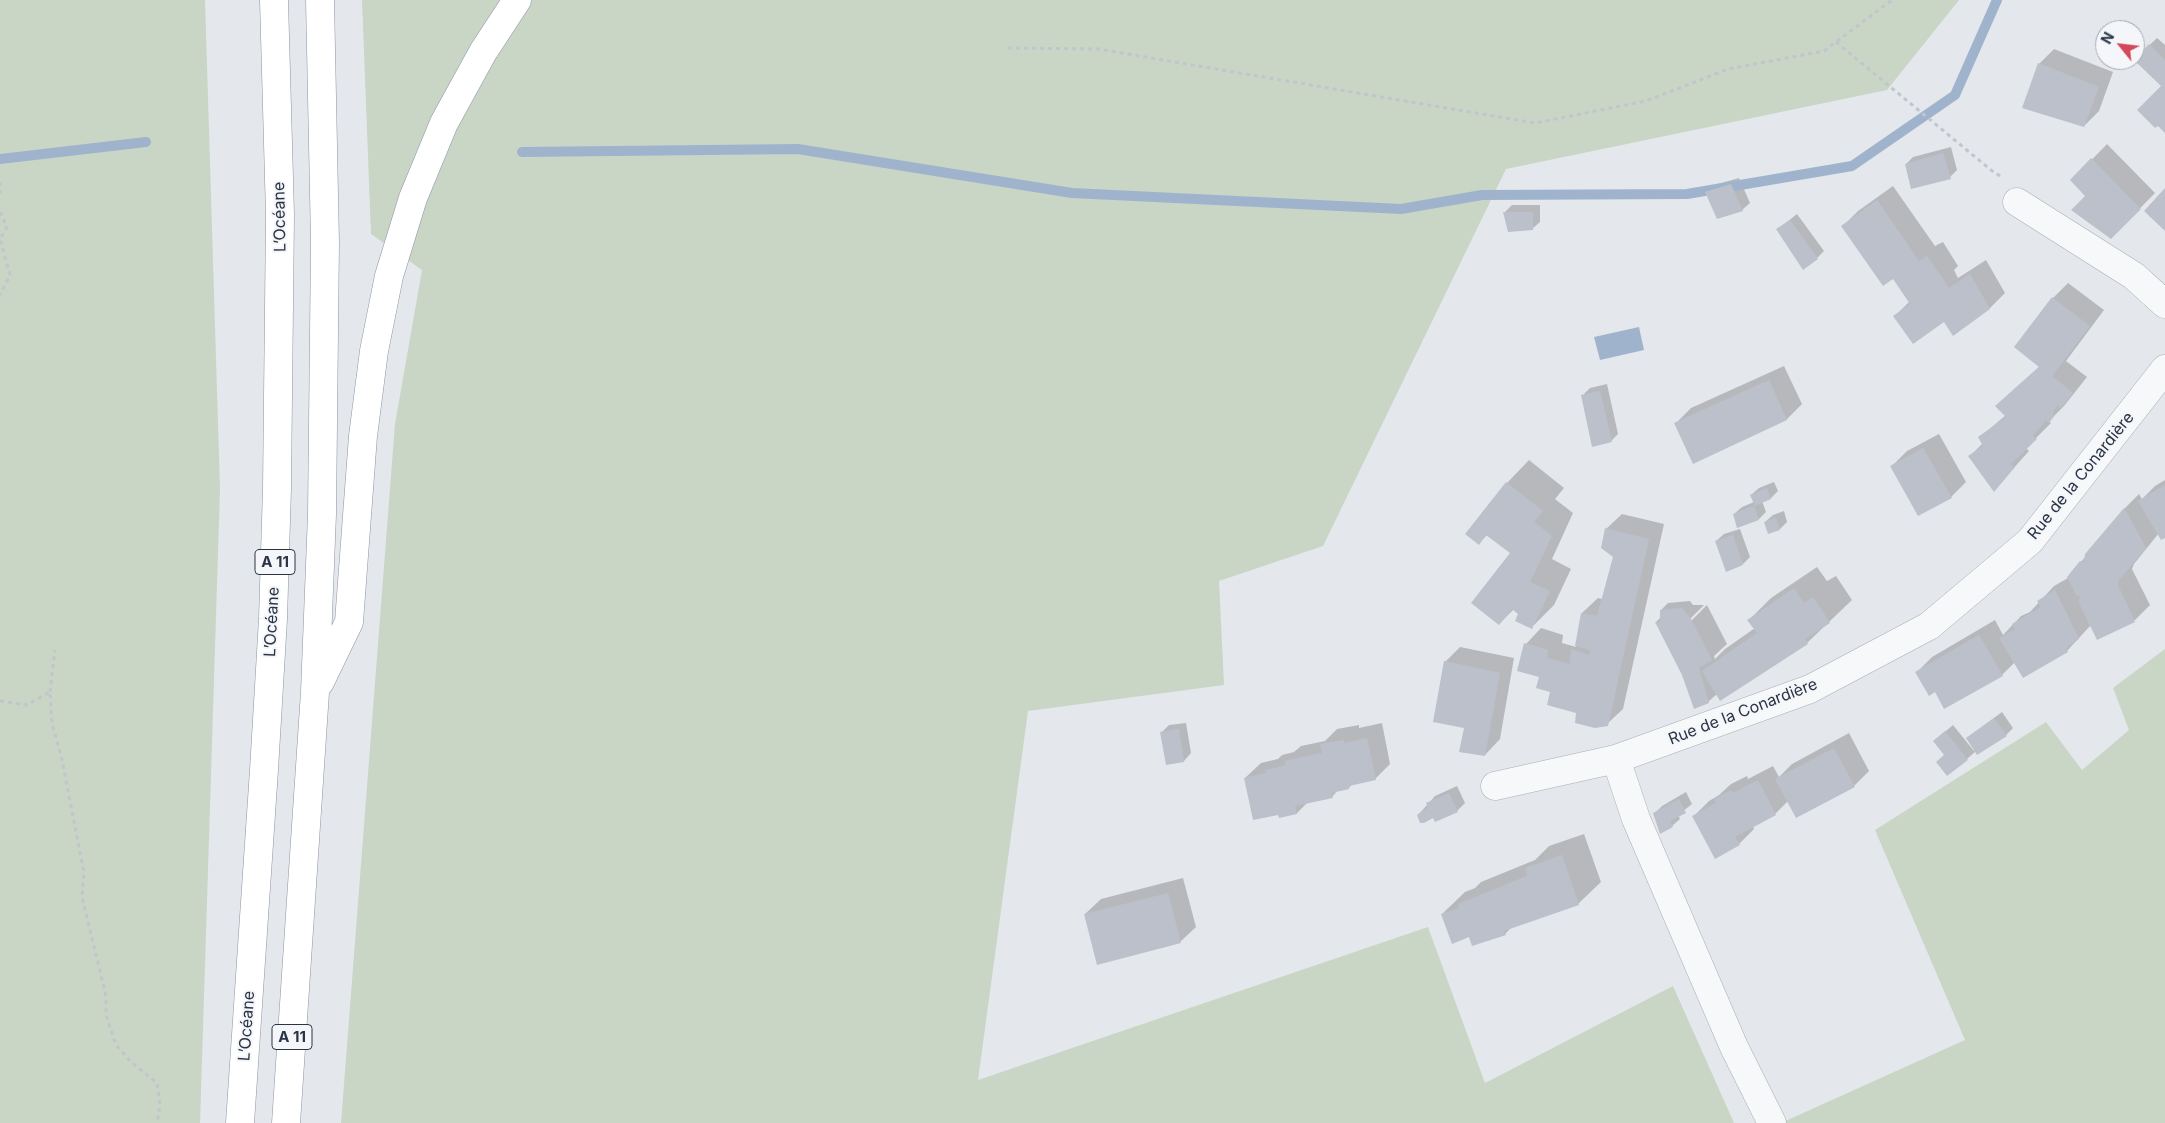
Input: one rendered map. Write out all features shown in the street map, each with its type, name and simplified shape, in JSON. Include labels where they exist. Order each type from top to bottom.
[{"type":"highway","name":"L’Océane","points":[[240,1123],[265,761],[278,488],[280,215],[274,0]]},
{"type":"highway","name":"A 11","points":[[286,1123],[315,692],[325,366],[325,233],[320,0]]},
{"type":"highway","points":[[315,692],[348,622],[363,436],[374,351],[389,276],[413,198],[444,123],[483,52],[518,0]]},
{"type":"street","points":[[2017,202],[2134,276],[2165,304]]},
{"type":"street","name":"Rue de la Conardière","points":[[1495,786],[1616,760],[1810,689],[1929,626],[2030,540],[2165,369]]},
{"type":"street","points":[[1616,760],[1636,819],[1734,1047],[1772,1123]]},
{"type":"path","points":[[1008,48],[1098,49],[1535,123],[1646,101],[1728,69],[1824,51],[1892,0]]},
{"type":"path","points":[[1836,42],[1990,170],[2024,190],[2017,202]]},
{"type":"path","points":[[0,182],[0,196]]},
{"type":"path","points":[[0,212],[7,227],[0,239],[10,275],[0,296]]},
{"type":"path","points":[[55,650],[50,692],[52,723],[62,760],[84,873],[82,897],[106,996],[106,1015],[116,1045],[132,1063],[156,1082],[160,1105],[157,1123]]},
{"type":"path","points":[[0,701],[27,705],[50,692]]},
{"type":"green space","points":[[0,0],[205,0],[220,489],[200,1123],[0,1123]]},
{"type":"green space","points":[[362,0],[1959,0],[1887,90],[1506,169],[1323,546],[1219,581],[1224,685],[1028,711],[978,1080],[1428,927],[1485,1083],[1673,986],[1734,1123],[341,1123],[395,424],[422,270],[371,234]]},
{"type":"green space","points":[[2165,649],[2165,1123],[1781,1123],[1965,1040],[1875,830],[2046,722],[2082,770],[2129,730],[2113,688]]},
{"type":"water","points":[[1639,327],[1644,350],[1600,360],[1594,337]]},
{"type":"building","points":[[2149,44],[2165,60],[2165,133],[2158,126],[2155,128],[2137,110],[2161,86],[2144,70],[2145,48]]},
{"type":"building","points":[[2038,63],[2099,87],[2084,127],[2022,108]]},
{"type":"building","points":[[1943,153],[1951,179],[1911,189],[1905,164]]},
{"type":"building","points":[[2091,158],[2141,209],[2111,239],[2071,210],[2085,196],[2070,180]]},
{"type":"building","points":[[1731,184],[1743,211],[1717,219],[1705,192]]},
{"type":"building","points":[[2165,188],[2165,231],[2144,211]]},
{"type":"building","points":[[1877,200],[1919,261],[1927,256],[1949,288],[1970,274],[1990,309],[1953,336],[1944,322],[1913,344],[1893,316],[1910,304],[1893,279],[1883,286],[1841,226]]},
{"type":"building","points":[[1503,212],[1533,212],[1533,230],[1508,232]]},
{"type":"building","points":[[1790,220],[1818,259],[1803,270],[1776,229]]},
{"type":"building","points":[[2052,297],[2090,326],[2052,376],[2073,393],[2061,408],[2058,405],[2052,413],[2055,415],[2049,423],[2046,420],[2033,436],[2037,439],[2011,464],[2015,467],[1994,492],[1968,456],[1983,446],[1978,437],[2006,417],[1995,406],[2039,367],[2014,347]]},
{"type":"building","points":[[1769,380],[1787,420],[1693,464],[1674,423]]},
{"type":"building","points":[[1600,391],[1612,442],[1592,447],[1581,395]]},
{"type":"building","points":[[1923,448],[1952,498],[1918,516],[1890,466]]},
{"type":"building","points":[[1506,482],[1543,511],[1534,522],[1552,536],[1530,582],[1550,591],[1532,629],[1515,621],[1518,614],[1512,609],[1499,625],[1471,603],[1510,553],[1486,535],[1479,545],[1465,534]]},
{"type":"building","points":[[2165,485],[2165,538],[2161,540],[2138,501]]},
{"type":"building","points":[[1767,488],[1771,499],[1755,506],[1750,495]]},
{"type":"building","points":[[1754,506],[1759,520],[1737,528],[1733,514]]},
{"type":"building","points":[[2124,508],[2146,548],[2119,580],[2118,585],[2135,622],[2097,640],[2079,603],[2080,596],[2076,595],[2067,577],[2080,561],[2084,562],[2085,554]]},
{"type":"building","points":[[1776,518],[1780,530],[1768,534],[1764,522]]},
{"type":"building","points":[[1605,528],[1649,539],[1608,726],[1595,728],[1575,723],[1576,713],[1547,705],[1550,692],[1536,688],[1539,677],[1517,671],[1524,643],[1548,650],[1547,658],[1570,664],[1571,649],[1589,655],[1590,650],[1575,646],[1581,613],[1597,616],[1613,557],[1601,548]]},
{"type":"building","points":[[1733,535],[1743,565],[1726,572],[1715,541]]},
{"type":"building","points":[[1794,588],[1804,603],[1813,597],[1830,623],[1805,639],[1808,644],[1720,701],[1702,671],[1757,633],[1747,620]]},
{"type":"building","points":[[2055,590],[2079,639],[2066,648],[2068,652],[2023,678],[1999,638],[2015,629],[2012,624],[2041,607],[2037,601]]},
{"type":"building","points":[[1682,608],[1691,619],[1712,660],[1699,668],[1709,703],[1694,709],[1682,675],[1655,622],[1660,622],[1660,610]]},
{"type":"building","points":[[1979,635],[2003,676],[1944,709],[1935,692],[1929,696],[1915,672]]},
{"type":"building","points":[[1444,661],[1500,673],[1485,756],[1459,752],[1464,728],[1433,722]]},
{"type":"building","points":[[1994,718],[2007,736],[1977,755],[1966,738]]},
{"type":"building","points":[[1179,729],[1184,762],[1166,765],[1160,732]]},
{"type":"building","points":[[1945,731],[1968,760],[1947,776],[1936,762],[1944,755],[1933,741]]},
{"type":"building","points":[[1367,738],[1376,780],[1349,786],[1349,789],[1331,793],[1333,798],[1295,806],[1297,814],[1279,818],[1278,815],[1253,820],[1244,778],[1266,773],[1266,770],[1286,765],[1284,761],[1322,753],[1320,744],[1344,740],[1344,743]]},
{"type":"building","points":[[1834,748],[1855,787],[1796,818],[1775,779]]},
{"type":"building","points":[[1758,780],[1776,815],[1735,837],[1740,845],[1715,859],[1692,816],[1716,803],[1714,799],[1731,790],[1733,793]]},
{"type":"building","points":[[1449,793],[1458,812],[1435,822],[1433,818],[1420,823],[1417,815],[1428,807],[1426,803]]},
{"type":"building","points":[[1679,799],[1686,813],[1670,821],[1673,827],[1660,834],[1653,813]]},
{"type":"building","points":[[1562,855],[1579,905],[1504,931],[1506,935],[1472,946],[1469,937],[1452,944],[1441,914],[1459,908],[1458,904],[1527,876],[1525,868]]},
{"type":"building","points":[[1168,893],[1181,943],[1097,965],[1084,914]]},
{"type":"waterway","points":[[522,152],[798,149],[1072,193],[1401,209],[1482,195],[1687,194],[1852,166],[1955,95],[1997,0]]},
{"type":"waterway","points":[[0,159],[146,142]]}]
